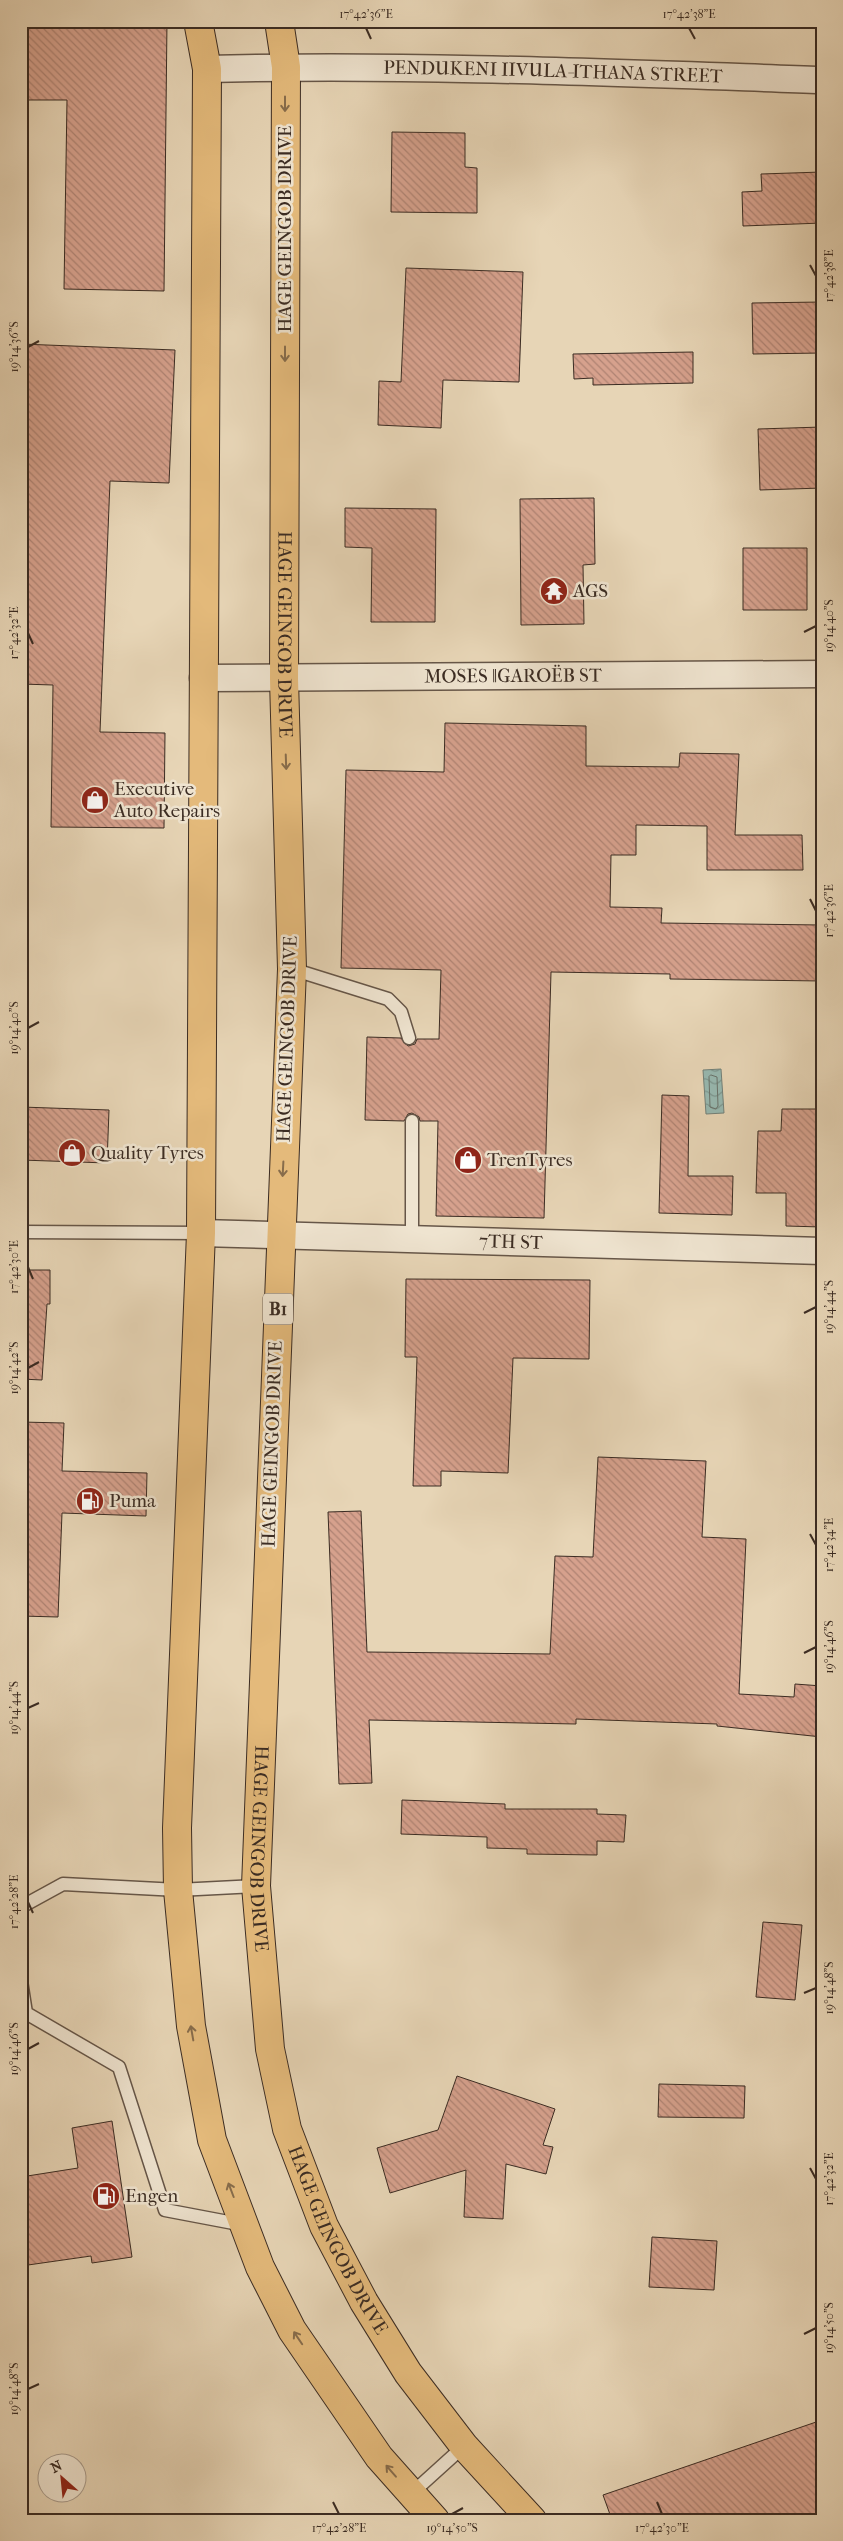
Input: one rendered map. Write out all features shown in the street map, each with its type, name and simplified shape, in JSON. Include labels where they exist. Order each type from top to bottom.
[{"type":"highway","points":[[198,21],[207,69],[201,1233],[177,1828],[178,1890],[191,2026],[212,2140],[260,2267],[292,2330],[379,2457],[436,2520]]},
{"type":"highway","name":"HAGE GEINGOB DRIVE","points":[[279,21],[286,67],[284,679],[292,969],[280,1234],[256,1886],[270,2049],[290,2138],[324,2226],[364,2302],[408,2373],[464,2446],[532,2520]]},
{"type":"street","name":"PENDUKENI IIVULA-ITHANA STREET","points":[[207,69],[286,67],[541,70],[822,80]]},
{"type":"street","name":"MOSES ǁGAROËB ST","points":[[203,678],[284,679],[822,674]]},
{"type":"street","name":"7TH ST","points":[[201,1233],[822,1251]]},
{"type":"lane","points":[[292,969],[388,999],[401,1012],[409,1038]]},
{"type":"lane","points":[[412,1121],[412,1238]]},
{"type":"lane","points":[[21,1232],[201,1233]]},
{"type":"lane","points":[[21,1907],[63,1884],[178,1890],[256,1886]]},
{"type":"lane","points":[[21,1981],[26,2013],[119,2067],[166,2210],[245,2225]]},
{"type":"lane","points":[[411,2494],[464,2446]]},
{"type":"water","points":[[721,1069],[724,1113],[706,1114],[703,1070]]},
{"type":"building","points":[[28,21],[167,21],[164,291],[64,289],[67,100],[26,100]]},
{"type":"building","points":[[392,132],[465,133],[465,167],[477,168],[477,213],[391,212]]},
{"type":"building","points":[[822,172],[822,223],[743,226],[742,192],[762,191],[761,174]]},
{"type":"building","points":[[406,268],[523,272],[519,382],[443,380],[441,428],[378,425],[379,381],[401,382]]},
{"type":"building","points":[[822,302],[822,353],[753,354],[752,303]]},
{"type":"building","points":[[21,344],[175,350],[169,483],[110,481],[100,732],[165,733],[164,828],[51,827],[53,685],[21,684]]},
{"type":"building","points":[[693,352],[693,383],[593,385],[593,378],[574,379],[573,354]]},
{"type":"building","points":[[822,427],[822,488],[760,490],[758,429]]},
{"type":"building","points":[[594,498],[595,564],[583,565],[584,624],[521,625],[520,499]]},
{"type":"building","points":[[345,508],[436,509],[435,622],[371,622],[372,548],[345,547]]},
{"type":"building","points":[[743,548],[807,548],[807,610],[743,610]]},
{"type":"building","points":[[445,723],[586,726],[586,766],[679,767],[680,753],[739,754],[735,835],[802,835],[803,870],[707,870],[707,826],[636,825],[636,855],[611,855],[610,907],[662,908],[661,923],[822,925],[822,981],[670,979],[670,974],[551,972],[544,1218],[436,1216],[438,1121],[420,1121],[419,1117],[412,1113],[408,1114],[404,1121],[365,1120],[367,1037],[401,1038],[408,1046],[415,1044],[417,1039],[439,1039],[441,970],[341,968],[346,770],[444,772]]},
{"type":"building","points":[[662,1095],[689,1096],[688,1176],[733,1176],[732,1215],[659,1213]]},
{"type":"building","points":[[21,1107],[109,1110],[107,1163],[21,1160]]},
{"type":"building","points":[[782,1109],[822,1109],[822,1227],[786,1226],[786,1193],[756,1193],[758,1131],[781,1131]]},
{"type":"building","points":[[21,1270],[50,1270],[50,1304],[47,1304],[42,1380],[21,1379]]},
{"type":"building","points":[[406,1279],[590,1280],[589,1359],[513,1358],[508,1473],[441,1471],[441,1486],[413,1486],[417,1357],[405,1357]]},
{"type":"building","points":[[21,1422],[64,1423],[62,1471],[147,1473],[146,1516],[62,1513],[58,1617],[21,1616]]},
{"type":"building","points":[[598,1457],[706,1461],[702,1537],[746,1539],[739,1694],[794,1697],[795,1684],[822,1686],[822,1737],[717,1726],[717,1724],[576,1719],[576,1724],[369,1720],[372,1783],[339,1784],[328,1512],[361,1511],[367,1652],[550,1654],[555,1556],[593,1557]]},
{"type":"building","points":[[402,1800],[505,1804],[505,1809],[597,1809],[597,1814],[626,1815],[624,1842],[597,1841],[597,1855],[527,1854],[527,1849],[487,1848],[487,1837],[401,1834]]},
{"type":"building","points":[[763,1922],[802,1925],[795,2000],[756,1997]]},
{"type":"building","points":[[457,2076],[555,2109],[543,2145],[553,2147],[546,2174],[506,2164],[503,2219],[464,2217],[466,2170],[390,2193],[377,2148],[438,2130]]},
{"type":"building","points":[[659,2084],[745,2086],[744,2118],[658,2117]]},
{"type":"building","points":[[112,2121],[132,2257],[92,2263],[91,2256],[21,2266],[21,2177],[78,2168],[72,2128]]},
{"type":"building","points":[[652,2237],[717,2241],[714,2290],[649,2287]]},
{"type":"building","points":[[822,2420],[822,2520],[612,2520],[603,2495]]},
{"type":"place","name":"AGS","points":[[554,591]]},
{"type":"place","name":"Executive Auto Repairs","points":[[95,800]]},
{"type":"place","name":"Quality Tyres","points":[[72,1153]]},
{"type":"place","name":"TrenTyres","points":[[468,1160]]},
{"type":"place","name":"Puma","points":[[90,1501]]},
{"type":"place","name":"Engen","points":[[106,2196]]}]
